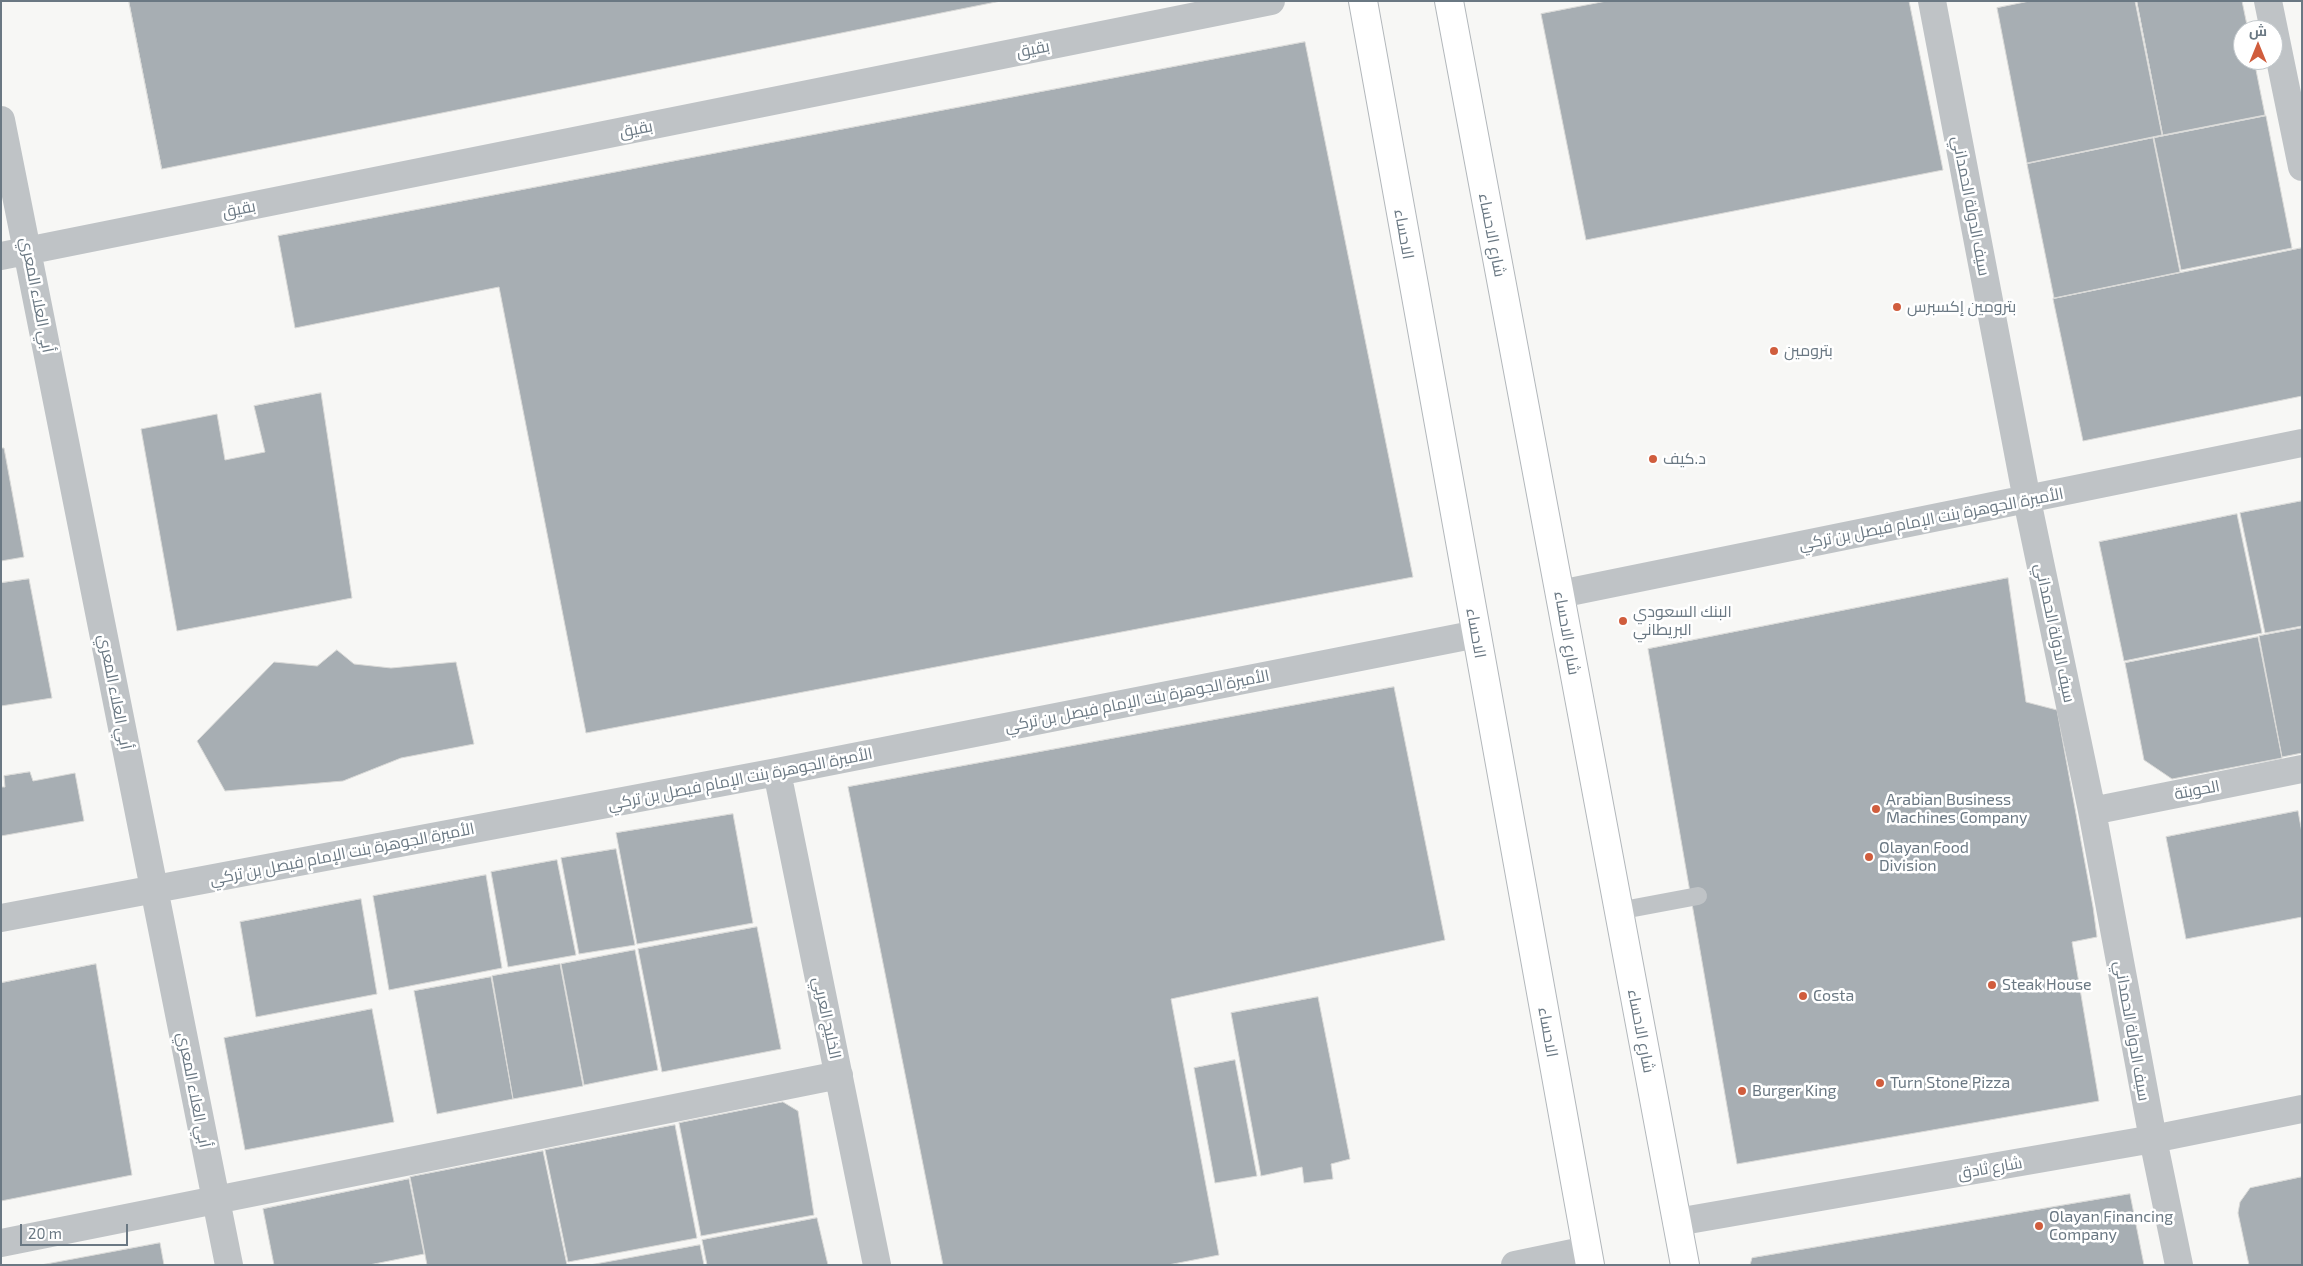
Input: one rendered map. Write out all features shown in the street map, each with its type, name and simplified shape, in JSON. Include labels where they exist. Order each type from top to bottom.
[{"type":"main road","name":"الاحساء","points":[[1363,1],[1588,1257]]},
{"type":"main road","name":"شارع الاحساء","points":[[1449,1],[1685,1265]]},
{"type":"street","name":"بقيق","points":[[1,256],[1270,1]]},
{"type":"street","name":"سيف الدولة الحمداني","points":[[1932,1],[2027,500],[2092,811],[2153,1139],[2179,1265]]},
{"type":"street","points":[[2268,1],[2302,167]]},
{"type":"street","name":"أبي العلاء المعري","points":[[1,120],[229,1265]]},
{"type":"street","name":"الأميرة الجوهرة بنت الإمام فيصل بن تركي","points":[[1560,594],[2302,443]]},
{"type":"street","name":"الأميرة الجوهرة بنت الإمام فيصل بن تركي","points":[[1,918],[777,772],[1477,634]]},
{"type":"street","name":"الحويتة","points":[[2092,811],[2302,770]]},
{"type":"street","name":"الخليج العربي","points":[[777,772],[877,1265]]},
{"type":"street","points":[[1,1243],[839,1075]]},
{"type":"street","name":"شارع ثادق","points":[[1677,1222],[2153,1139],[2302,1109]]},
{"type":"street","points":[[1515,1265],[1588,1257]]},
{"type":"lane","points":[[1618,911],[1698,896]]},
{"type":"building","points":[[129,1],[1001,1],[162,169]]},
{"type":"building","points":[[1607,1],[1909,1],[1943,170],[1586,240],[1541,14]]},
{"type":"building","points":[[2030,1],[2135,1],[2162,135],[2027,163],[1997,8]]},
{"type":"building","points":[[2137,1],[2242,1],[2246,20],[2233,20],[2233,70],[2256,70],[2265,115],[2163,135]]},
{"type":"building","points":[[1305,42],[1413,577],[586,733],[499,287],[295,328],[278,236]]},
{"type":"building","points":[[2266,116],[2292,248],[2181,270],[2154,138]]},
{"type":"building","points":[[2153,138],[2180,272],[2054,298],[2027,164]]},
{"type":"building","points":[[2302,248],[2302,396],[2083,441],[2053,299]]},
{"type":"building","points":[[321,393],[352,598],[177,631],[141,429],[217,414],[225,460],[265,452],[254,406]]},
{"type":"building","points":[[1,448],[4,448],[24,557],[1,561]]},
{"type":"building","points":[[2302,501],[2302,626],[2265,633],[2240,513]]},
{"type":"building","points":[[2237,514],[2262,633],[2124,661],[2099,542]]},
{"type":"building","name":"Arabian Business Machines Company","points":[[2008,578],[2026,702],[2057,710],[2093,907],[2097,937],[2072,942],[2099,1101],[1737,1164],[1648,649]]},
{"type":"building","points":[[29,579],[52,698],[1,706],[1,583]]},
{"type":"building","points":[[2302,628],[2302,753],[2282,757],[2259,636]]},
{"type":"building","points":[[2258,637],[2282,758],[2172,779],[2144,760],[2125,663]]},
{"type":"building","points":[[337,650],[354,664],[391,668],[456,662],[474,744],[401,758],[343,781],[225,791],[197,741],[274,662],[317,666]]},
{"type":"building","points":[[1394,687],[1445,940],[1171,999],[1219,1255],[1168,1265],[943,1265],[848,787]]},
{"type":"building","points":[[30,772],[33,781],[75,773],[84,821],[1,836],[1,787],[5,787],[4,776]]},
{"type":"building","points":[[2298,811],[2302,833],[2302,917],[2186,939],[2166,837]]},
{"type":"building","points":[[733,814],[753,923],[637,944],[616,833]]},
{"type":"building","points":[[616,849],[635,945],[579,954],[561,858]]},
{"type":"building","points":[[557,860],[576,955],[508,967],[491,872]]},
{"type":"building","points":[[486,875],[502,968],[389,990],[373,896]]},
{"type":"building","points":[[361,899],[377,994],[256,1017],[240,922]]},
{"type":"building","points":[[757,927],[781,1049],[662,1072],[638,949]]},
{"type":"building","points":[[635,950],[658,1070],[584,1085],[561,964]]},
{"type":"building","points":[[96,964],[132,1175],[1,1201],[1,983]]},
{"type":"building","points":[[560,964],[583,1086],[513,1099],[492,976]]},
{"type":"building","points":[[491,977],[513,1099],[437,1114],[414,991]]},
{"type":"building","points":[[1318,997],[1350,1159],[1331,1164],[1333,1179],[1304,1183],[1302,1167],[1261,1176],[1231,1013]]},
{"type":"building","points":[[372,1009],[394,1122],[245,1150],[224,1038]]},
{"type":"building","points":[[1235,1060],[1257,1176],[1215,1183],[1194,1068]]},
{"type":"building","points":[[783,1102],[798,1111],[814,1215],[701,1236],[679,1123]]},
{"type":"building","points":[[675,1125],[697,1238],[568,1262],[545,1150]]},
{"type":"building","points":[[543,1151],[567,1265],[427,1265],[410,1177]]},
{"type":"building","points":[[2302,1177],[2302,1265],[2249,1265],[2238,1213],[2240,1202],[2250,1188]]},
{"type":"building","points":[[409,1179],[424,1254],[369,1265],[274,1265],[263,1209]]},
{"type":"building","name":"Olayan Financing Company","points":[[2130,1194],[2144,1265],[1750,1265],[1752,1258]]},
{"type":"building","points":[[817,1218],[828,1265],[707,1265],[702,1240]]},
{"type":"building","points":[[160,1243],[164,1265],[41,1265]]},
{"type":"building","points":[[700,1245],[704,1265],[590,1265]]},
{"type":"place","name":"بترومين إكسبرس","points":[[1897,307]]},
{"type":"place","name":"بترومين","points":[[1774,351]]},
{"type":"place","name":"د.كيف","points":[[1653,459]]},
{"type":"place","name":"البنك السعودي البريطاني","points":[[1623,621]]},
{"type":"place","name":"Arabian Business Machines Company","points":[[1876,809]]},
{"type":"place","name":"Olayan Food Division","points":[[1869,857]]},
{"type":"place","name":"Steak House","points":[[1992,985]]},
{"type":"place","name":"Costa","points":[[1803,996]]},
{"type":"place","name":"Turn Stone Pizza","points":[[1880,1083]]},
{"type":"place","name":"Burger King","points":[[1742,1091]]},
{"type":"place","name":"Olayan Financing Company","points":[[2039,1226]]}]
